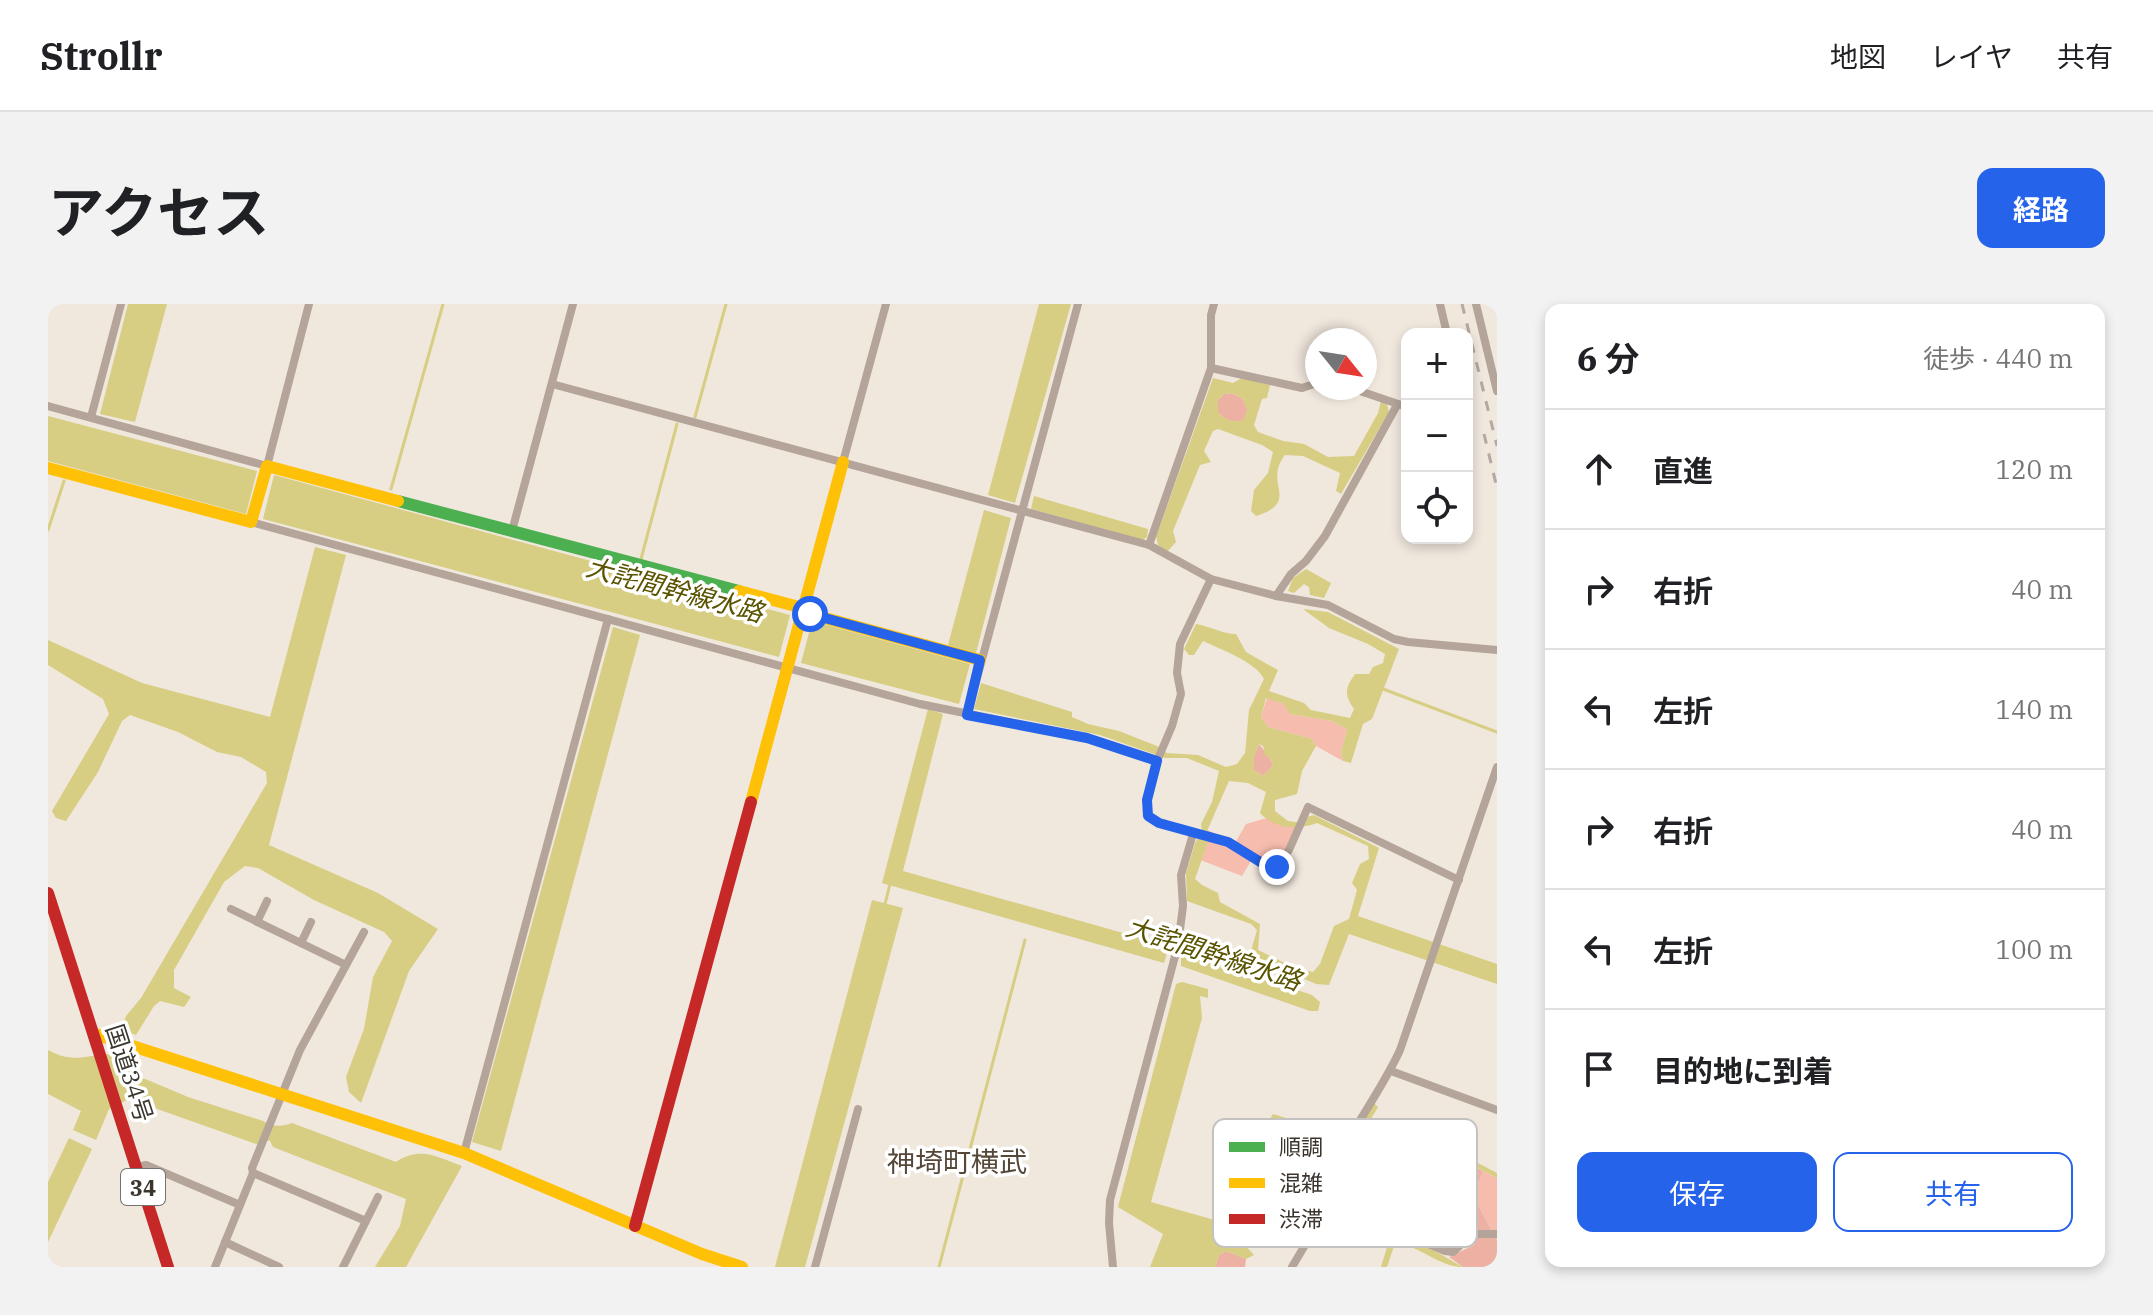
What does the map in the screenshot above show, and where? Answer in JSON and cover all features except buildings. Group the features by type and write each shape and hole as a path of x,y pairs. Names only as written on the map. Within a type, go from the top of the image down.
{"main road":[{"path":"635,1226 843,462"},
{"path":"48,468 251,522 267,466 803,608 810,614 980,660"},
{"name":"国道34号","path":"48,893 168,1267"},
{"path":"95,1034 464,1153 635,1226 742,1267"}],"street":[{"path":"91,417 121,304"},
{"path":"48,406 267,466 309,304"},
{"path":"512,531 573,304"},
{"path":"843,462 886,304"},
{"path":"967,715 1078,304"},
{"path":"1149,545 1211,368 1211,315 1214,304"},
{"path":"1440,304 1446,328"},
{"path":"1476,304 1497,391"},
{"path":"1211,368 1305,387"},
{"path":"552,384 1149,545 1211,579 1276,596 1328,605 1394,639 1497,650"},
{"path":"1276,596 1325,536 1394,403"},
{"path":"251,522 936,708 1087,738 1157,761"},
{"path":"1211,579 1180,644 1177,673 1181,694 1157,761 1147,800 1148,816 1159,823 1228,842 1270,868 1277,867 1289,850 1308,807 1459,880"},
{"path":"464,1153 608,619"},
{"path":"1362,1119 1400,1050 1497,767"},
{"path":"1113,1267 1110,1200 1176,953 1183,906 1181,875 1193,834"},
{"path":"257,922 267,901"},
{"path":"231,909 344,964"},
{"path":"301,943 311,922"},
{"path":"215,1267 253,1173 252,1168 280,1094 344,964 364,932"},
{"path":"1391,1071 1497,1110"},
{"path":"815,1267 858,1109"},
{"path":"137,1167 146,1165 240,1205"},
{"path":"253,1173 366,1221"},
{"path":"343,1267 378,1197"},
{"path":"225,1242 279,1267"},
{"path":"1292,1267 1304,1247"},
{"path":"1436,1247 1453,1252 1458,1247"}],"shaded area":[{"path":"1232,393 1242,398 1248,410 1244,421 1229,420 1218,412 1218,400 1224,394"},
{"path":"1267,698 1285,704 1290,714 1332,721 1347,729 1341,752 1343,761 1316,746 1312,739 1268,727 1261,717"},
{"path":"1259,744 1273,766 1263,776 1254,770 1254,756"},
{"path":"1270,817 1302,829 1278,875 1251,861 1242,876 1195,858 1205,829 1235,843 1246,824"},
{"path":"1477,1168 1483,1171 1477,1185"},
{"path":"1483,1171 1497,1178 1497,1241 1477,1203 1477,1185"},
{"path":"1477,1203 1497,1241 1497,1267 1463,1267 1449,1257 1470,1247 1477,1247"},
{"path":"1226,1251 1246,1259 1245,1267 1215,1267 1219,1255"}],"water":[{"path":"128,304 167,304 135,422 100,414"},
{"path":"1039,304 1071,304 1015,503 988,495"},
{"path":"1213,378 1233,383 1242,378 1270,385 1254,425 1258,432 1304,444 1328,457 1354,456 1378,413 1381,401 1387,404 1389,412 1341,494 1336,491 1340,473 1303,456 1285,455 1277,475 1277,504 1256,516 1251,511 1254,490 1268,473 1273,452 1218,429 1213,431 1204,451 1211,462 1200,465 1173,531 1176,542 1167,552 1158,545 1156,537","holes":["1232,393 1242,398 1247,410 1244,420 1229,420 1218,412 1218,400 1224,394"]},
{"path":"48,416 257,471 246,514 48,461"},
{"name":"大詫間幹線水路","path":"274,475 790,615 779,657 263,519"},
{"path":"1034,496 1148,529 1147,537 1143,540 1031,509"},
{"path":"984,510 1011,518 976,653 948,645"},
{"path":"315,547 346,555 269,845 378,893 438,929 409,971 361,1103 349,1092 346,1077 364,1029 373,977 392,941 384,932 314,900 258,868 245,866 224,882 174,970 174,988 191,997 184,1007 160,1001 136,1035 121,1029 267,783 266,772 241,757 217,752 178,732 130,715 122,721 98,772 66,821 56,818 52,811 109,714 103,699 48,665 48,640 142,683 270,717"},
{"path":"1306,569 1331,583 1324,598 1310,595 1309,587 1304,584 1294,593 1288,591 1293,578"},
{"path":"1303,609 1328,612 1399,649 1372,719 1363,724 1351,763 1343,761 1341,752 1347,729 1332,721 1290,714 1284,704 1266,698 1261,717 1268,727 1312,739 1316,746 1302,771 1297,794 1275,800 1275,811 1288,821 1302,823 1314,815 1379,848 1358,916 1497,964 1497,984 1349,934 1329,985 1316,984 1255,958 1251,951 1257,930 1251,924 1187,901 1186,873 1195,843 1202,832 1201,824 1212,802 1219,771 1187,758 1165,758 1100,735 974,709 981,683 1072,712 1072,717 1088,724 1119,731 1167,753 1198,755 1226,767 1237,764 1245,753 1249,710 1264,679 1246,662 1203,641 1194,655 1189,655 1184,649 1196,624 1236,634 1246,652 1278,670 1269,691 1304,703 1311,710 1350,718 1354,709 1347,695 1349,683 1355,674 1369,674 1373,667 1383,663 1385,654 1329,628","holes":["1259,744 1273,766 1263,776 1254,770 1254,756","1229,781 1248,783 1266,792 1260,813 1273,822 1295,827 1317,823 1368,846 1369,859 1360,864 1352,883 1357,890 1349,919 1334,926 1320,964 1313,972 1293,967 1258,950 1260,924 1220,902 1218,893 1195,879 1208,842 1205,838 1207,831"]},
{"path":"812,621 970,664 959,704 801,663"},
{"path":"613,627 640,635 501,1151 472,1142"},
{"path":"928,709 943,714 903,871 1169,946 1164,963 882,883"},
{"path":"872,900 903,908 805,1267 775,1267"},
{"path":"1186,952 1312,995 1320,1002 1318,1011 1310,1011 1181,966 1181,957"},
{"path":"1182,982 1208,989 1208,998 1200,996 1202,1018 1151,1202 1213,1220 1213,1247 1246,1247 1254,1255 1246,1259 1226,1251 1219,1255 1215,1267 1150,1267 1163,1234 1118,1207 1176,984"},
{"path":"48,1050 75,1058 116,1054 130,1060 131,1073 188,1097 270,1124 281,1126 292,1123 396,1162 421,1154 462,1166 406,1267 375,1267 400,1226 406,1199 273,1147 270,1141 261,1139 259,1145 129,1099 109,1109 96,1140 73,1130 81,1111 48,1094"},
{"path":"1374,1103 1378,1107 1371,1119 1365,1119"},
{"path":"1273,1114 1290,1119 1270,1119"},
{"path":"69,1138 92,1149 48,1242 48,1182"},
{"path":"1477,1163 1497,1173 1497,1178 1477,1168"},
{"path":"1387,1247 1394,1247 1387,1267 1381,1267"},
{"path":"1409,1247 1426,1247 1463,1267 1446,1264"}],"waterway":[{"path":"391,489 443,304"},
{"path":"695,417 726,304"},
{"name":"大詫間幹線水路","path":"641,559 677,424"},
{"path":"48,530 64,481"},
{"path":"1383,689 1497,732"},
{"path":"885,904 890,884"},
{"path":"939,1267 1025,940"}],"railway":[{"path":"1462,304 1497,446"},
{"path":"1484,434 1497,488"}],"traffic: fast":[{"path":"398,501 739,591"}],"traffic: slow":[{"path":"751,802 843,462"},
{"path":"48,468 251,522 267,466 398,501"},
{"path":"739,591 803,608 810,614 980,660"},
{"path":"95,1034 464,1153 702,1254 742,1267"}],"traffic: jam":[{"path":"635,1226 751,802"},
{"path":"48,893 168,1267"}],"district":[{"name":"神埼町横武","path":"957,1161"}],"route":[{"path":"810,614 980,660 967,715 1087,738 1157,761 1147,800 1148,816 1159,823 1228,842 1270,868 1277,867"}]}
